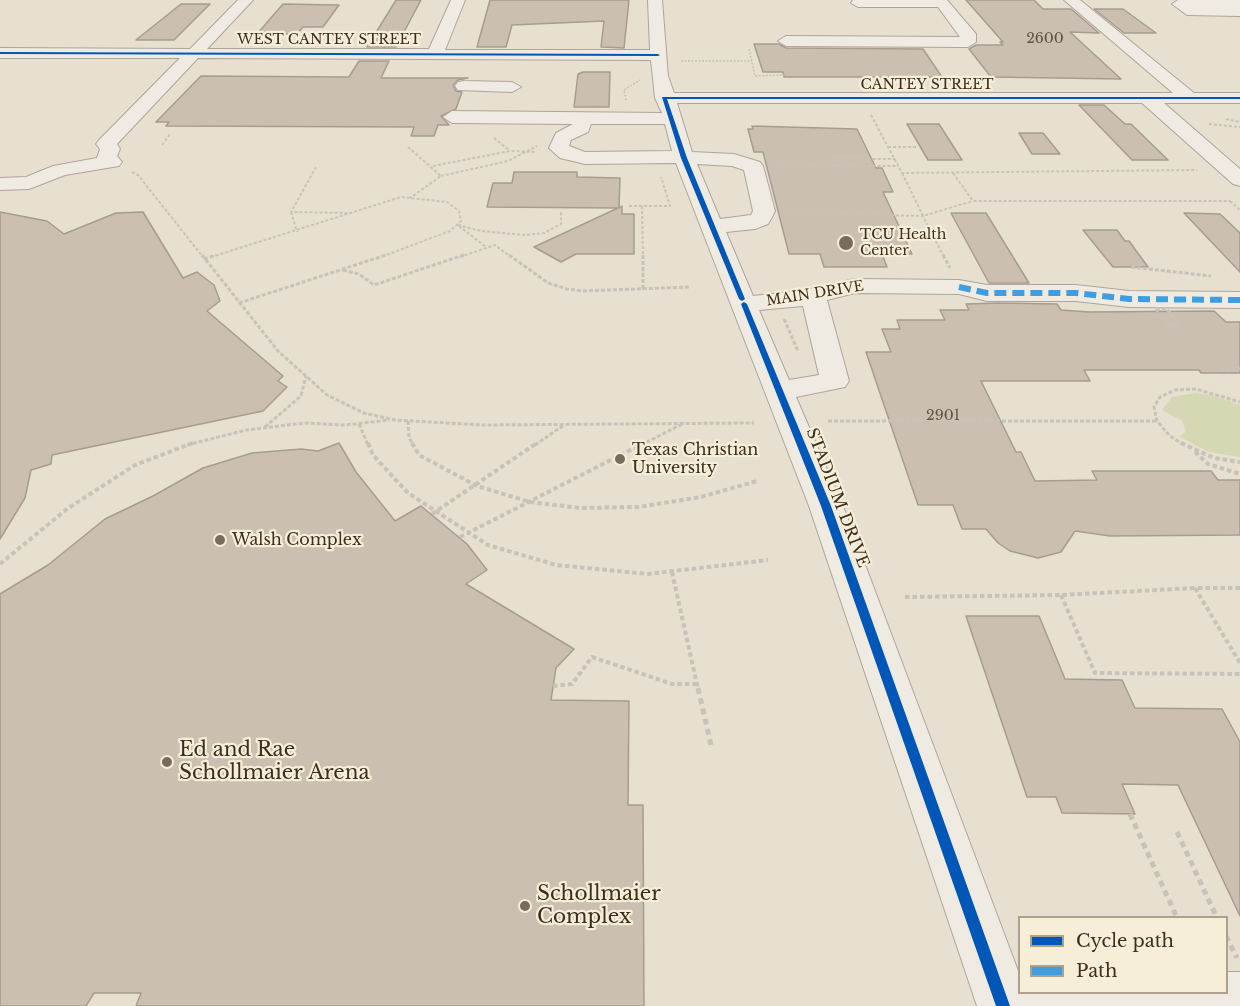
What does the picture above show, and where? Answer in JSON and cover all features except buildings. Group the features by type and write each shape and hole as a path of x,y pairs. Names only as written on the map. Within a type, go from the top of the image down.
{"street":[{"path":"0,184 29,183 60,170 111,156 106,144 246,0"},
{"path":"435,54 458,0"},
{"name":"STADIUM DRIVE","path":"656,0 658,55 668,108 684,158 712,226 760,303 780,391 826,506 1002,1004"},
{"path":"1071,0 1190,98"},
{"path":"1176,2 1240,4"},
{"path":"1176,2 1192,12 1240,12"},
{"path":"883,3 900,26"},
{"path":"883,3 942,3 968,34 968,42 868,19 883,3"},
{"path":"913,3 930,26"},
{"path":"786,41 868,19 900,26 930,26 968,34"},
{"name":"WEST CANTEY STREET","path":"0,53 435,54 519,62 658,55"},
{"path":"163,84 183,84"},
{"path":"464,86 512,87"},
{"name":"CANTEY STREET","path":"452,117 583,118 668,108 904,98 914,109 932,115 1092,116 1101,110 1092,98 1147,98"},
{"path":"1147,98 1190,98 1238,115"},
{"path":"1147,98 1240,180"},
{"path":"583,118 581,128 563,137 560,148 567,154 585,158 734,160 753,166 764,211 760,219 747,224 712,226"},
{"name":"MAIN DRIVE","path":"760,303 855,286 957,283 987,293 1076,293 1120,298 1240,300"},
{"path":"780,391 835,381 813,295"},
{"path":"1002,1004 1240,998"}],"path":[{"path":"749,49 755,76 784,75"},
{"path":"678,61 752,61"},
{"path":"867,106 957,283"},
{"path":"1199,124 1238,115"},
{"path":"162,145 170,134"},
{"path":"493,137 510,151"},
{"path":"410,198 441,176 508,161 526,150 563,137"},
{"path":"408,147 433,166 441,176"},
{"path":"888,147 917,147"},
{"path":"433,166 526,150"},
{"path":"111,156 138,175 278,351 327,395 364,413 395,420 482,425 754,423"},
{"path":"837,166 835,159 895,159"},
{"path":"766,163 898,166"},
{"path":"297,232 291,212 316,167"},
{"path":"902,173 1197,170"},
{"path":"953,173 973,201"},
{"path":"629,206 670,206 661,176"},
{"path":"204,259 297,232 401,197 447,202 459,211 461,221 450,231 420,244 239,303"},
{"path":"784,213 923,216 973,201 1230,201"},
{"path":"642,206 643,289"},
{"path":"291,212 355,213"},
{"path":"457,225 481,231 500,231 525,236 544,232 561,224 561,212"},
{"path":"457,225 486,248"},
{"path":"341,270 359,274 374,285 495,245 548,283 567,290 690,286"},
{"path":"1131,267 1218,277"},
{"path":"760,303 798,352"},
{"path":"1167,325 1182,327 1179,325"},
{"path":"1220,369 1240,369"},
{"path":"263,428 301,396 306,376"},
{"path":"1240,402 1196,389 1175,390 1160,397 1154,407 1157,421 1170,436 1208,464 1240,474"},
{"path":"0,564 67,509 135,465 182,446 263,428 304,423 358,424 395,420"},
{"path":"408,421 409,437 419,455 477,486 530,502 580,508 638,507 701,497 757,481"},
{"path":"828,422 1157,421"},
{"path":"460,537 685,423"},
{"path":"358,424 373,455 408,493 488,545 556,565 648,574 768,560"},
{"path":"434,512 477,486 565,424"},
{"path":"1192,450 1214,458 1240,462"},
{"path":"672,572 711,744"},
{"path":"1195,588 1240,663"},
{"path":"905,597 1061,595 1240,588"},
{"path":"1061,595 1095,673 1240,674"},
{"path":"553,686 572,684 592,657 672,684 698,684"},
{"path":"1130,814 1176,916"},
{"path":"1177,832 1216,916"},
{"path":"1228,938 1240,964"}],"green space":[{"path":"1196,393 1211,395 1240,405 1240,457 1209,452 1180,437 1186,431 1182,421 1162,410 1172,397"}],"marked path":[{"path":"959,287 987,293 1076,293 1129,299 1240,300"}],"cycle path":[{"path":"0,53 658,55"},
{"path":"742,299 684,158 664,98 1240,98"},
{"path":"744,304 826,506 1003,1006"}],"place":[{"name":"TCU Health Center","path":"846,243"},
{"name":"Texas Christian University","path":"620,459"},
{"name":"Walsh Complex","path":"220,540"},
{"name":"Ed and Rae Schollmaier Arena","path":"167,762"},
{"name":"Schollmaier Complex","path":"525,906"}]}
